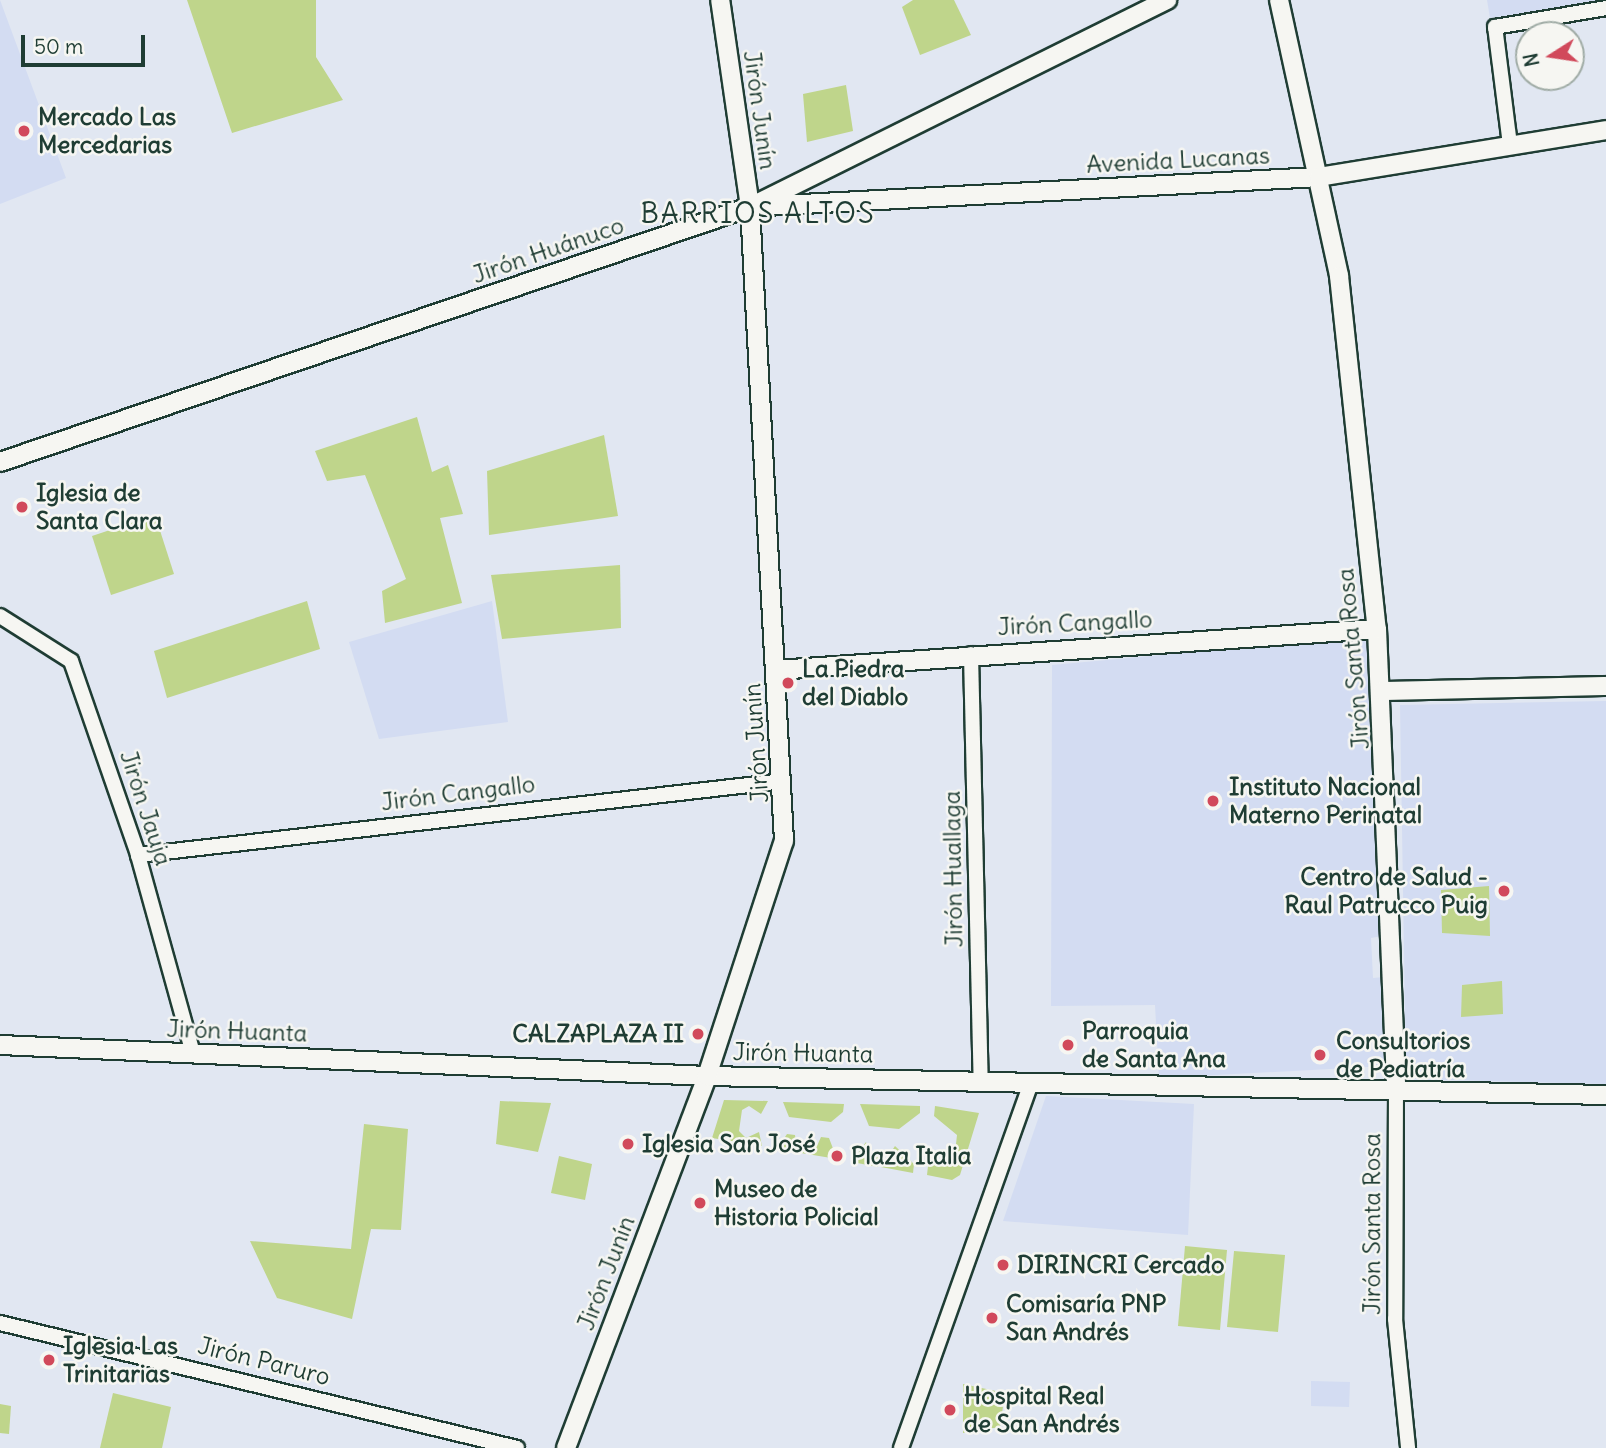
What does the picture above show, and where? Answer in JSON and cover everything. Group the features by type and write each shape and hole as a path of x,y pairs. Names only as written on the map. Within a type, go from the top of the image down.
{"street":[{"name":"Jirón Junín","path":"565,1448 707,1076 785,841 750,207 720,0"},
{"name":"Jirón Huánuco","path":"0,462 750,207 1167,0"},
{"name":"Jirón Santa Rosa","path":"1279,0 1339,276 1383,691 1396,1088 1395,1319 1408,1448"},
{"path":"1510,145 1494,29 1606,8"},
{"name":"Avenida Lucanas","path":"750,207 1319,177 1606,130"},
{"name":"Jirón Jauja","path":"0,616 71,661 138,855 193,1053"},
{"name":"Jirón Cangallo","path":"776,670 971,654 1377,629"},
{"name":"Jirón Huallaga","path":"971,654 981,1082"},
{"path":"1383,691 1606,686"},
{"name":"Jirón Cangallo","path":"138,855 783,781"},
{"name":"Jirón Huanta","path":"0,1045 707,1076 1396,1088 1606,1095"},
{"path":"901,1448 1031,1083"},
{"name":"Jirón Paruro","path":"0,1323 517,1448"}],"shaded area":[{"name":"Mercado Las Mercedarias","path":"0,0 66,178 0,204"},
{"path":"1487,0 1606,0 1606,1 1490,18"},
{"path":"492,601 508,722 379,739 349,642"},
{"name":"Instituto Nacional Materno Perinatal","path":"1359,637 1368,643 1382,936 1371,938 1373,978 1384,977 1386,1066 1159,1078 1155,1005 1051,1006 1052,665"},
{"name":"Centro de Salud - Raul Patrucco Puig","path":"1606,701 1606,1084 1412,1079 1406,1076 1400,705"},
{"path":"1046,1096 1194,1104 1188,1235 1003,1221"},
{"path":"1311,1381 1350,1382 1349,1407 1311,1406"}],"green space":[{"path":"187,0 316,0 316,57 343,100 232,133"},
{"path":"913,0 954,0 971,35 920,55 902,7"},
{"path":"846,85 853,131 807,142 803,94"},
{"path":"417,417 432,472 448,465 463,514 440,518 462,603 385,623 382,591 406,579 365,475 327,481 315,451"},
{"path":"604,435 618,516 489,535 487,471"},
{"path":"155,515 174,574 111,595 92,536"},
{"path":"620,565 621,628 502,639 491,575"},
{"path":"307,601 320,649 167,698 154,651"},
{"path":"1489,886 1490,936 1442,933 1441,890"},
{"path":"1502,981 1503,1014 1461,1017 1462,985"},
{"path":"724,1100 768,1101 761,1114 749,1106 742,1110 739,1131 746,1138 759,1132 762,1146 712,1138"},
{"path":"500,1101 551,1103 538,1152 496,1144"},
{"path":"783,1102 844,1104 843,1112 831,1122 789,1117"},
{"path":"860,1104 920,1106 920,1113 899,1129 869,1126"},
{"path":"935,1106 979,1113 960,1175 952,1180 927,1175 928,1166 955,1153 957,1135 934,1116"},
{"path":"364,1124 408,1129 401,1230 371,1229 352,1319 277,1298 250,1241 351,1249"},
{"path":"787,1134 795,1135 796,1143 817,1146 821,1137 829,1138 837,1159 777,1149"},
{"path":"866,1142 869,1155 879,1157 878,1167 852,1162"},
{"path":"895,1146 914,1164 913,1173 881,1167"},
{"path":"559,1156 592,1164 585,1200 551,1193"},
{"path":"1185,1246 1227,1250 1220,1330 1178,1326"},
{"path":"1234,1251 1285,1255 1278,1332 1227,1327"},
{"path":"963,1384 1005,1393 1000,1427 963,1433"},
{"path":"113,1393 171,1407 162,1448 100,1448"},
{"path":"0,1404 11,1406 9,1434 0,1433"}],"place":[{"name":"Mercado Las Mercedarias","path":"24,131"},
{"name":"Iglesia de Santa Clara","path":"22,507"},
{"name":"La Piedra del Diablo","path":"788,683"},
{"name":"Instituto Nacional Materno Perinatal","path":"1213,801"},
{"name":"Centro de Salud - Raul Patrucco Puig","path":"1504,891"},
{"name":"CALZAPLAZA II","path":"698,1034"},
{"name":"Parroquia de Santa Ana","path":"1068,1045"},
{"name":"Consultorios de Pediatría","path":"1320,1055"},
{"name":"Iglesia San José","path":"628,1144"},
{"name":"Plaza Italia","path":"837,1156"},
{"name":"Museo de Historia Policial","path":"700,1203"},
{"name":"DIRINCRI Cercado","path":"1003,1265"},
{"name":"Comisaría PNP San Andrés","path":"992,1318"},
{"name":"Iglesia Las Trinitarias","path":"49,1360"},
{"name":"Hospital Real de San Andrés","path":"950,1410"}],"district":[{"name":"BARRIOS ALTOS","path":"758,213"}]}
